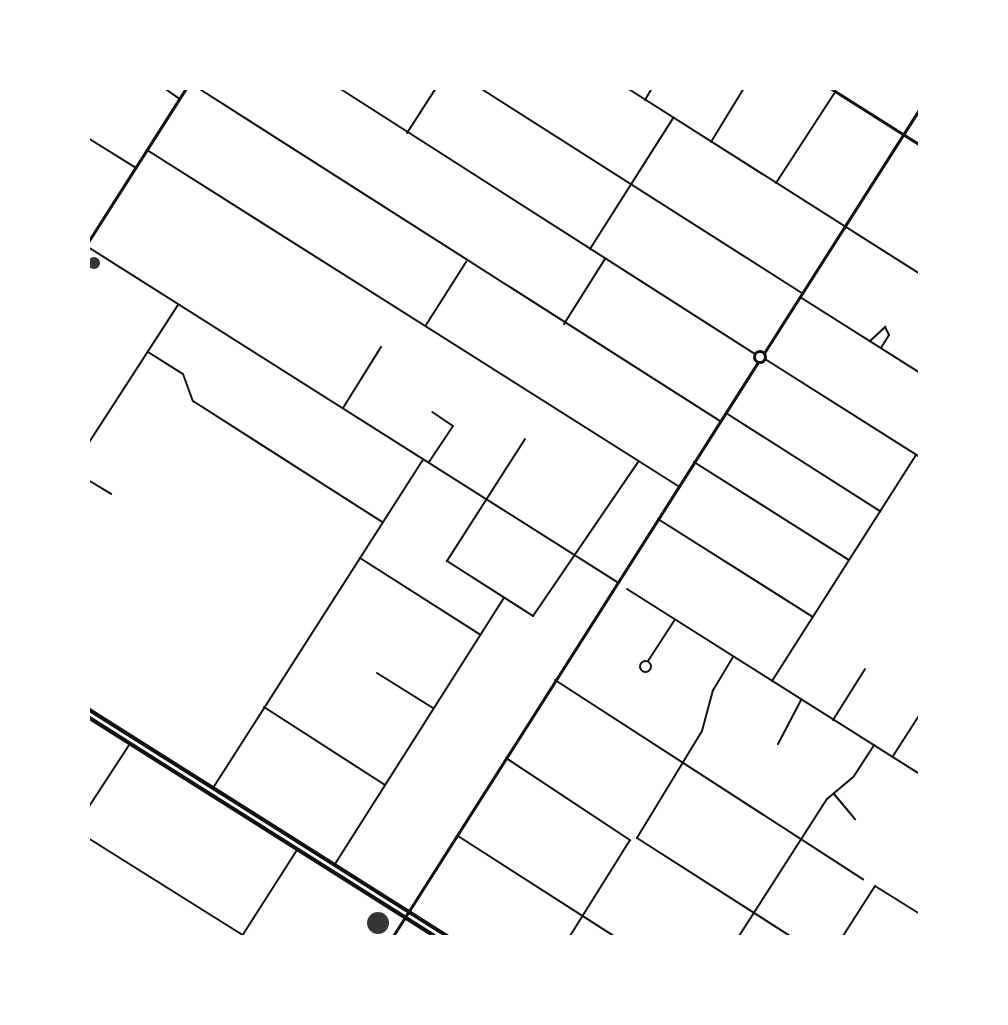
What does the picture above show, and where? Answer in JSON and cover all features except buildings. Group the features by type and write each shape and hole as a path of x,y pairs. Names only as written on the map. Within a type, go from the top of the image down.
{"highway":[{"path":"88,709 447,936"},
{"path":"88,717 434,936"},
{"path":"130,744 134,738"},
{"path":"209,794 213,788"},
{"path":"297,850 300,844"},
{"path":"330,872 334,866"}],"street":[{"path":"164,88 180,99"},
{"path":"186,88 89,241 179,304 617,582"},
{"path":"198,88 466,262 720,422"},
{"path":"339,88 407,134 755,354 758,362"},
{"path":"407,134 436,88"},
{"path":"480,88 920,373"},
{"path":"627,88 920,274"},
{"path":"645,100 652,88"},
{"path":"711,142 744,88"},
{"path":"830,88 920,145"},
{"path":"776,183 836,92"},
{"path":"772,681 880,511 918,456 765,359 764,353 920,108"},
{"path":"590,249 673,118"},
{"path":"88,138 136,168"},
{"path":"147,150 678,486"},
{"path":"564,324 605,259"},
{"path":"425,326 466,262"},
{"path":"88,444 179,304"},
{"path":"870,341 885,327 889,335 881,348"},
{"path":"343,408 381,347"},
{"path":"148,352 186,376 193,401 382,522"},
{"path":"755,354 764,353"},
{"path":"393,936 678,486 758,362 765,359"},
{"path":"429,462 453,426 432,412"},
{"path":"726,413 880,511"},
{"path":"525,439 447,561 533,616 638,461"},
{"path":"213,788 423,459"},
{"path":"694,462 849,560"},
{"path":"88,480 111,494"},
{"path":"657,519 813,617"},
{"path":"360,558 481,635"},
{"path":"627,589 920,774"},
{"path":"334,866 504,598"},
{"path":"648,661 675,620"},
{"path":"733,657 682,762 637,838 790,936"},
{"path":"833,720 865,669"},
{"path":"377,673 434,709"},
{"path":"555,680 863,879"},
{"path":"778,744 801,700"},
{"path":"264,707 385,785"},
{"path":"893,756 920,714"},
{"path":"88,808 130,744"},
{"path":"739,936 833,793 854,776 874,745"},
{"path":"506,758 630,840 570,936"},
{"path":"833,793 855,819"},
{"path":"457,836 614,936"},
{"path":"88,838 243,936 297,850"},
{"path":"843,936 875,886 920,914"}]}
